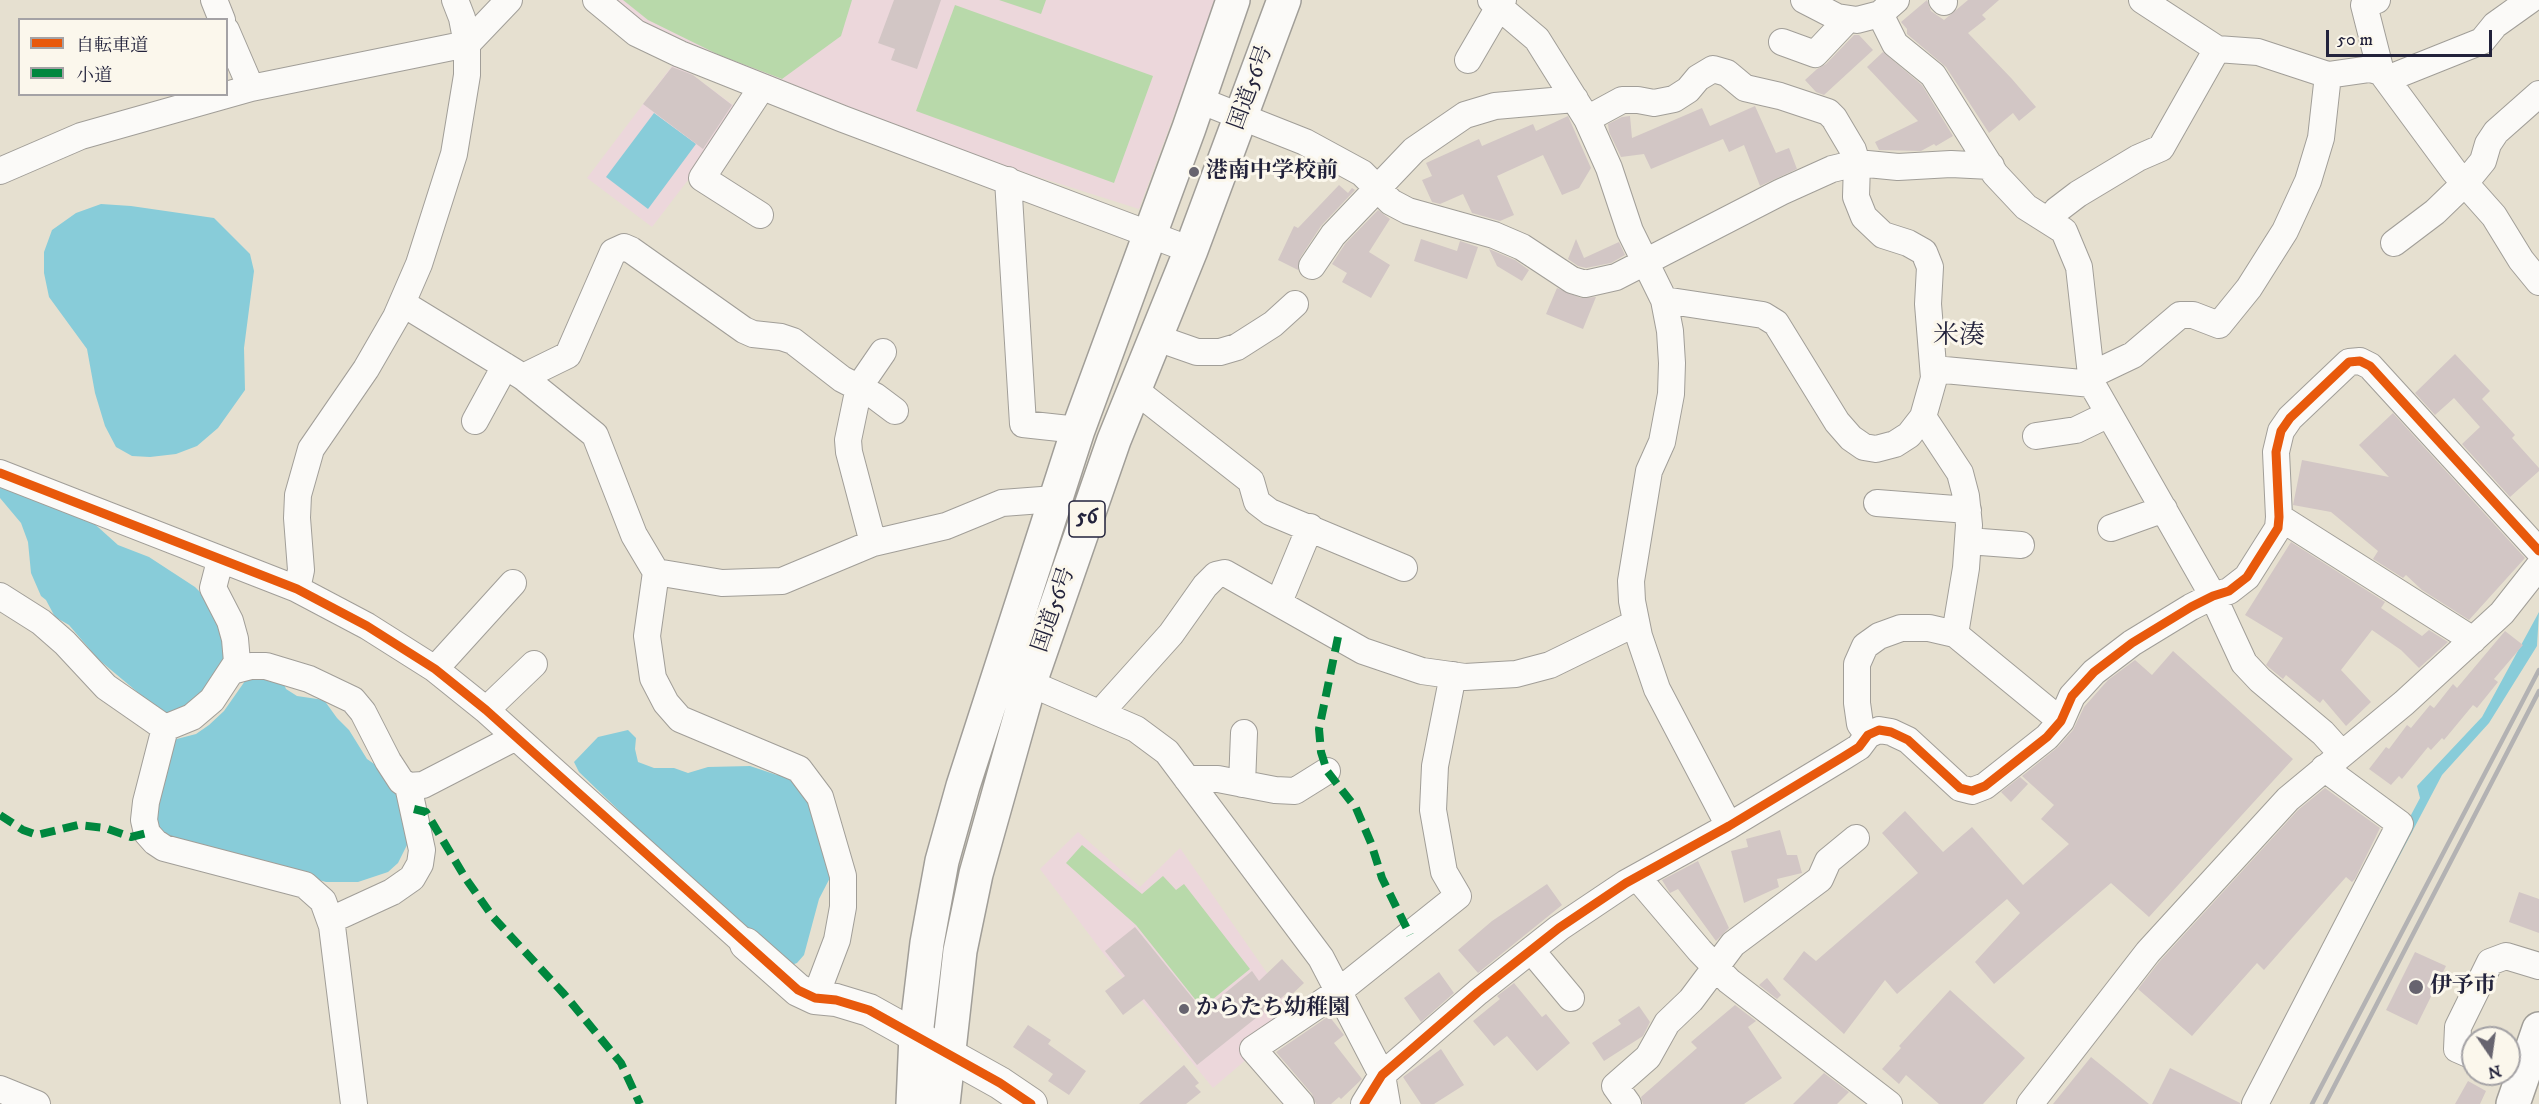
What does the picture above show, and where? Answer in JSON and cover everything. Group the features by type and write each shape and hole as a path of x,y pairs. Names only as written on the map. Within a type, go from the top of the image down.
{"highway":[{"name":"国道56号","path":"913,1104 916,1035 927,943 942,861 999,670 1078,430 1199,100 1233,0"},
{"name":"国道56号","path":"944,1104 960,951 976,874 1030,682 1114,440 1191,250 1284,0"},
{"path":"2521,1070 2539,1029"}],"street":[{"path":"214,0 221,18"},
{"path":"297,589 301,570 297,518 298,495 311,449 366,369 402,303 418,264 454,154 467,75 467,44 462,18 455,0"},
{"path":"228,94 467,44 509,0"},
{"path":"596,0 636,33 680,54 1191,250"},
{"path":"1804,0 1837,17 1857,20 1888,7 1895,44 1933,75 1995,174 2026,207 2064,231 2079,267 2092,380 2213,596 2244,663 2260,680 2323,733 2332,760 2400,824 2255,1104"},
{"path":"2142,0 2217,50 2258,52 2328,75 2370,69 2384,75 2482,41 2494,25 2530,0"},
{"path":"2377,0 2364,5 2384,75 2465,183 2494,216 2521,260 2539,282"},
{"path":"1468,60 1497,2 1537,39 1581,109 1609,168 1630,231 1664,300 1670,331 1671,394 1662,442 1649,471 1631,581 1636,623 1657,689 1729,826"},
{"path":"1782,42 1815,54 1848,19"},
{"path":"228,35 251,88"},
{"path":"2048,221 2057,210 2078,194 2138,158 2161,148 2217,50"},
{"path":"1312,266 1333,235 1414,150 1466,115 1495,106 1581,109 1622,100 1654,103 1674,99 1688,90 1698,78 1713,69 1727,73 1744,88 1780,96 1828,112 1853,150 1857,163 1856,197 1864,217 1883,235 1908,243 1924,252 1930,267 1928,304 1934,369 1923,417 1909,435 1895,444 1876,449 1864,447 1851,438 1837,422 1776,323 1763,315 1664,300"},
{"path":"1934,369 2092,380 2133,354 2180,315 2193,315 2219,325 2249,288 2285,231 2308,181 2321,138 2328,75"},
{"path":"760,215 702,178 762,87"},
{"path":"2394,243 2435,212 2465,183 2483,161 2488,144 2496,132 2539,94"},
{"path":"0,171 81,136 223,96"},
{"path":"1199,100 1305,142 1362,173 1391,202 1408,211 1494,235 1522,247 1572,280 1585,284 1617,277 1781,192 1832,169 1857,163 1898,167 1951,164 1991,166"},
{"path":"1008,180 1023,424 1078,430"},
{"path":"475,421 514,371 568,355 613,252 624,247 744,330 753,334 781,337 793,341 842,379 859,387 895,411"},
{"path":"402,303 514,371 595,435 634,535 656,572 647,636 653,678 666,703 680,719 799,769 820,797 843,876 843,907 837,940 815,998"},
{"path":"1156,338 1197,352 1220,352 1237,347 1273,324 1295,304"},
{"path":"873,543 849,453 848,440 859,387 883,352"},
{"path":"1364,1104 1382,1075 1559,928 1637,876 1729,826 1851,752 1868,735 1879,730 1891,732 1908,740 1960,788 1972,791 1985,786 2047,737 2061,721 2072,696 2094,672 2132,643 2213,596 2229,591 2247,577 2278,528 2276,452 2281,431 2290,418 2349,362 2360,361 2370,366 2539,551"},
{"path":"1135,390 1251,481 1257,502 1270,512 1404,568"},
{"path":"2036,436 2076,430 2109,414"},
{"path":"1923,417 1960,473 1968,510 1966,568 1955,634"},
{"path":"0,473 220,561 297,589 367,626 435,669 486,710 798,990 815,998 836,1000 869,1010 1000,1083 1031,1104"},
{"path":"656,572 722,583 782,581 873,543 946,526 1002,503 1055,499"},
{"path":"1876,503 1968,510"},
{"path":"2110,528 2164,509"},
{"path":"2279,517 2473,640"},
{"path":"1279,602 1310,527"},
{"path":"1968,541 2021,545"},
{"path":"165,728 192,717 212,700 237,662 235,639 230,621 213,588 220,561"},
{"path":"2030,1104 2148,952 2288,799 2332,760 2404,703 2473,640 2502,613 2539,566"},
{"path":"1100,713 1171,634 1205,586 1216,575 1225,573 1238,578 1363,651 1422,671 1465,677 1516,674 1550,665 1636,623"},
{"path":"435,669 513,583"},
{"path":"0,596 41,622 65,643 106,687 165,728"},
{"path":"1868,735 1860,724 1856,686 1857,664 1865,646 1879,636 1901,627 1929,628 1955,634 2061,721"},
{"path":"486,710 534,664"},
{"path":"232,671 251,666 266,666 309,679 353,700 363,712 388,761 408,786 422,850 420,864 412,878 393,892 331,920"},
{"path":"999,670 1136,729 1167,752 1263,882 1292,916 1321,958 1382,1075 1387,1104"},
{"path":"1301,1104 1253,1049 1339,991 1458,896 1444,872 1433,810 1435,766 1453,675"},
{"path":"165,728 146,802 144,820 147,833 164,848 305,885 323,901 331,920 354,1104"},
{"path":"1242,784 1244,733"},
{"path":"408,786 423,785 516,737"},
{"path":"1187,779 1218,779 1275,790 1295,791 1327,771"},
{"path":"1628,1104 1615,1086 1648,1057 1667,1023 1691,1000 1733,944 1820,879 1828,861 1856,838"},
{"path":"1637,876 1729,981 1889,1104"},
{"path":"1531,950 1571,998"},
{"path":"2461,1050 2457,1048 2458,1027 2490,962 2506,956 2539,966"},
{"path":"0,1089 37,1104"}],"shaded area":[{"path":"611,0 1217,0 1139,209 1032,175 832,104 644,27"},
{"path":"675,62 741,111 652,227 587,178"},
{"path":"1078,832 1140,887 1180,848 1292,1009 1240,1047 1248,1058 1213,1088 1103,953 1040,869"}],"green space":[{"path":"623,0 852,0 841,36 782,79 719,55 648,20"},
{"path":"999,0 1046,0 1041,14"},
{"path":"955,5 1153,76 1114,183 916,111"},
{"path":"1082,845 1142,894 1163,876 1176,890 1184,884 1250,969 1202,1008 1136,925 1066,863"}],"water":[{"path":"654,113 696,144 648,209 606,177"},
{"path":"101,204 214,218 250,254 254,271 244,348 245,390 218,428 197,446 176,454 150,457 132,456 116,447 105,426 95,393 87,349 49,297 44,273 44,252 52,230 76,213"},
{"path":"0,485 89,519 118,545 149,557 195,587 214,606 229,653 195,705 171,713 160,711 98,659 69,625 55,617 46,600 41,596 31,573 28,542 21,523 0,498"},
{"path":"2539,612 2537,646 2489,723 2442,775 2269,1104 2258,1104 2420,798 2417,786 2482,717"},
{"path":"252,676 283,682 286,689 297,696 324,700 349,730 367,759 380,768 400,795 411,837 398,863 388,872 358,882 326,882 171,838 155,827 169,741 196,734 209,725 224,711 245,681"},
{"path":"628,730 636,738 635,749 638,762 654,768 674,768 688,773 708,767 750,766 784,775 799,785 808,796 834,870 819,899 804,955 797,963 789,966 692,881 579,772 574,762 598,737"}],"building":[{"path":"894,0 941,0 917,69 891,60 895,49 878,43"},
{"path":"1927,0 1931,11 1944,20 1968,0 1999,0 1982,15 1986,19 1968,33 2036,107 2019,121 2013,113 1989,133 1946,67 1907,34 1907,29 1901,22"},
{"path":"1854,35 1859,35 1873,50 1824,95 1816,92 1805,80 1826,64"},
{"path":"1883,52 1922,85 1953,136 1936,146 1934,144 1921,151 1879,150 1875,142 1918,121 1867,67"},
{"path":"672,67 693,75 732,105 703,149 643,104"},
{"path":"1755,106 1776,153 1789,148 1797,169 1760,186 1744,145 1729,152 1723,139 1651,169 1644,154 1621,157 1609,132 1608,124 1622,117 1630,116 1632,138 1702,108 1710,126"},
{"path":"1568,116 1591,168 1579,188 1562,195 1543,155 1497,176 1514,215 1500,221 1472,213 1463,194 1440,204 1432,202 1422,180 1432,176 1426,163 1479,139 1482,146 1533,124 1536,131"},
{"path":"1339,185 1348,193 1352,188 1355,190 1321,226 1300,258 1298,270 1278,260 1294,226 1298,228"},
{"path":"1378,210 1390,219 1369,252 1390,265 1371,298 1342,282 1347,273 1332,264 1345,244"},
{"path":"1421,239 1457,251 1460,241 1478,247 1467,279 1414,261"},
{"path":"1576,239 1584,258 1619,242 1625,255 1611,263 1586,268 1578,266 1568,259"},
{"path":"1489,249 1515,260 1529,270 1522,281 1497,266"},
{"path":"1557,288 1581,298 1596,297 1583,329 1546,314"},
{"path":"2455,354 2490,391 2482,399 2515,435 2512,438 2539,468 2539,471 2510,497 2462,444 2480,427 2454,398 2435,415 2415,393"},
{"path":"2393,413 2525,558 2469,620 2422,590 2406,575 2403,578 2373,559 2378,551 2331,512 2293,505 2302,460 2389,477 2359,445"},
{"path":"2291,542 2385,602 2381,608 2422,636 2429,630 2448,642 2419,668 2401,650 2372,630 2341,670 2371,702 2346,726 2323,699 2320,703 2286,675 2283,679 2266,665 2283,638 2245,615"},
{"path":"2505,631 2523,645 2494,679 2498,682 2477,708 2473,705 2444,740 2442,738 2431,750 2428,747 2402,779 2399,776 2391,785 2369,769 2386,747 2389,749 2407,725 2411,728 2430,705 2434,708 2453,684 2457,688"},
{"path":"2173,651 2293,759 2149,917 2111,883 1994,984 1975,962 2020,913 2007,899 1897,994 1885,980 1844,1034 1783,979 1804,951 1816,961 1918,873 1882,833 1905,811 1943,852 1972,827 2023,885 2069,844 2041,819 2054,805 2022,776 2058,747 2073,730 2084,707 2108,680 2135,660 2152,675"},
{"path":"2020,777 2028,784 2011,802 2001,792"},
{"path":"2325,788 2380,828 2355,879 2352,882 2346,877 2264,970 2257,963 2192,1036 2138,989 2159,962 2298,810"},
{"path":"1780,830 1787,855 1797,855 1802,873 1777,879 1779,887 1744,903 1731,851 1748,847 1746,839"},
{"path":"1698,861 1729,928 1716,941 1678,889 1670,893 1662,880"},
{"path":"1547,884 1562,905 1478,973 1458,950 1492,921"},
{"path":"2519,892 2539,899 2539,933 2509,922"},
{"path":"1135,927 1203,1011 1252,971 1259,981 1282,959 1304,983 1289,997 1286,994 1197,1065 1144,999 1123,1015 1105,991 1125,976 1105,951"},
{"path":"2415,952 2446,966 2417,1025 2386,1010"},
{"path":"1439,972 1454,993 1421,1022 1404,998"},
{"path":"1767,978 1781,995 1777,999 1759,985"},
{"path":"1514,983 1542,1017 1546,1014 1570,1043 1537,1071 1507,1036 1494,1046 1473,1021 1500,999 1497,996"},
{"path":"1950,990 2025,1058 1983,1104 1939,1104 1906,1075 1899,1084 1882,1069 1901,1048 1899,1046"},
{"path":"1735,1005 1756,1021 1748,1027 1782,1078 1744,1104 1643,1104 1641,1097 1697,1048 1691,1042"},
{"path":"1639,1006 1650,1022 1643,1036 1604,1061 1592,1043 1621,1024 1618,1020"},
{"path":"1329,1016 1344,1035 1334,1043 1362,1079 1341,1099 1339,1097 1331,1104 1316,1104 1312,1094 1276,1052"},
{"path":"1028,1025 1051,1040 1048,1044 1086,1071 1069,1095 1048,1081 1053,1074 1013,1047"},
{"path":"1441,1049 1464,1085 1434,1104 1421,1104 1403,1077"},
{"path":"2091,1057 2149,1104 2053,1104"},
{"path":"1184,1065 1199,1083 1195,1086 1201,1092 1186,1104 1139,1104"},
{"path":"2170,1068 2240,1103 2240,1104 2152,1104"},
{"path":"1824,1073 1849,1092 1837,1104 1793,1104"},
{"path":"2465,1086 2477,1086 2486,1091 2480,1104 2455,1104"}],"railway":[{"path":"2312,1104 2539,670"},
{"path":"2325,1104 2539,691"}],"marked path":[{"path":"1338,637 1319,729 1321,752 1327,771 1356,808 1371,843 1382,878 1410,935"},
{"path":"414,809 426,812 466,879 493,917 564,994 621,1063 640,1104"},
{"path":"0,815 23,830 37,835 78,825 105,828 131,837 147,833"}],"cycle path":[{"path":"1364,1104 1382,1075 1478,992 1559,928 1626,883 1729,826 1843,757 1859,747 1868,735 1879,730 1891,732 1908,740 1960,788 1972,791 1985,786 2047,737 2061,721 2072,696 2094,672 2132,643 2191,607 2229,591 2247,577 2278,528 2276,452 2281,431 2290,418 2349,362 2360,361 2370,366 2539,551"},
{"path":"0,473 297,589 367,626 435,669 486,710 798,990 815,998 836,1000 869,1010 1000,1083 1031,1104"}],"place":[{"name":"港南中学校前","path":"1194,172"},
{"name":"伊予市","path":"2416,987"},
{"name":"からたち幼稚園","path":"1184,1009"}],"district":[{"name":"米湊","path":"1959,338"}]}
